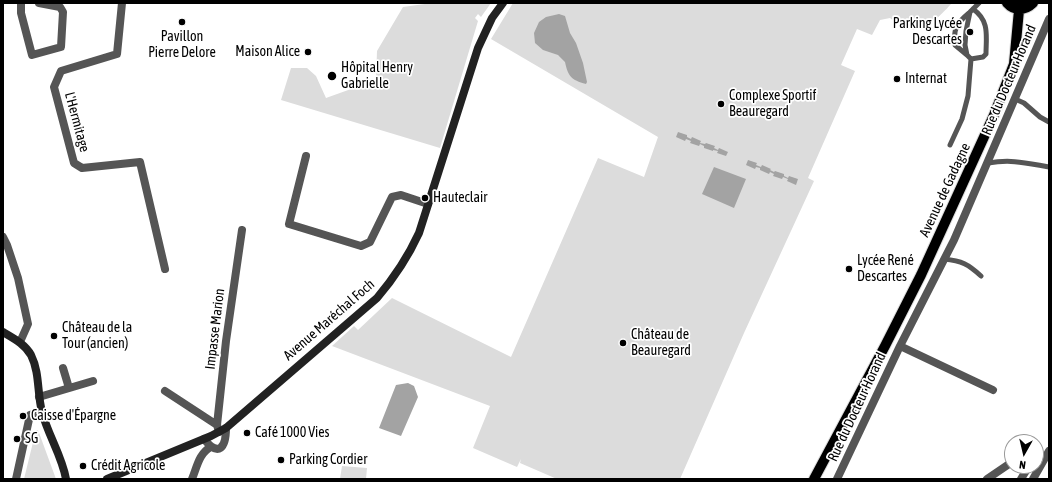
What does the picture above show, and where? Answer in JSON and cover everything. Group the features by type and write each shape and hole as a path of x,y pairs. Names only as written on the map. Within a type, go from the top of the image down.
{"main road":[{"name":"Avenue Maréchal Foch","path":"107,479 204,439 221,428 377,298 388,285 410,253 419,233 478,48 492,18 503,3"},
{"path":"1007,3 1013,8 1019,10 1028,8 1033,3"},
{"name":"Avenue de Gadagne","path":"814,479 921,275 994,115 1014,64 1019,10"},
{"path":"3,332 20,342 30,354 37,372 42,412 66,479"}],"street":[{"path":"21,3 21,13 32,55 61,47 63,12 60,7 39,3"},
{"name":"L'Hermitage","path":"122,3 117,54 61,71 54,87 74,163 82,168 140,162 164,269"},
{"name":"Rue du Docteur Horand","path":"837,479 900,346 954,240 1049,19"},
{"path":"306,156 289,224 361,246 370,242 392,197 401,195 428,204"},
{"name":"Impasse Marion","path":"212,447 215,449 224,446 226,440 221,428 226,341 242,230"},
{"path":"3,237 8,245 18,278 28,324 20,342"},
{"name":"Rue du Docteur Horand","path":"900,346 993,390"},
{"path":"63,368 69,388"},
{"path":"39,397 93,381"},
{"path":"165,391 221,428"},
{"path":"16,479 30,415 42,412"},
{"path":"192,479 201,456 205,450 212,447 204,439"},
{"path":"1033,479 1049,451"},
{"path":"987,479 1004,467"}],"lane":[{"path":"950,145 962,119 968,96 971,59 955,45 954,39 956,27 959,21 980,3"},
{"path":"967,55 965,45 966,30 972,11"},
{"path":"971,59 983,57 986,54 986,27 984,20 979,12 972,11"},
{"path":"1015,99 1024,103 1040,118 1049,122"},
{"path":"988,163 1003,160 1049,167"},
{"path":"944,259 964,262 981,276"}],"shaded area":[{"path":"432,3 491,3 481,17 478,14 475,18 478,21 440,148 281,100 291,68 307,68 316,76 326,98 376,80 377,51 403,7"},
{"path":"513,3 952,3 932,22 919,29 906,28 890,18 880,20 872,35 857,29 841,65 855,71 808,178 814,181 744,333 680,479 557,479 520,463 521,459 517,467 473,448 490,406 332,346 354,326 358,330 392,298 511,357 598,158 644,177 658,137 491,39"},
{"path":"559,14 565,16 570,33 576,43 583,63 587,82 586,84 571,77 567,71 565,62 558,55 543,50 535,43 534,33 539,22 546,17"},
{"path":"678,132 687,135 687,137 691,139 692,137 701,141 700,143 706,143 715,146 714,148 718,150 719,148 728,152 726,156 717,153 718,151 704,148 704,146 700,144 699,146 690,143 691,141 686,139 685,141 676,137"},
{"path":"748,160 757,163 756,165 761,167 762,165 774,172 784,174 784,176 788,178 789,176 798,179 796,185 787,181 788,179 783,177 782,179 773,176 774,174 770,172 769,174 760,170 760,168 756,167 755,169 746,165"},
{"path":"714,167 746,179 734,208 702,194"},
{"path":"408,383 414,386 418,397 401,436 379,428 396,385"},
{"path":"36,430 38,430 56,479 24,479"},
{"path":"342,466 367,468 366,479 340,479"}],"place":[{"name":"Pavillon Pierre Delore","path":"182,22"},
{"name":"Parking Lycée Descartes","path":"970,32"},
{"name":"Maison Alice","path":"308,52"},
{"name":"Hôpital Henry Gabrielle","path":"332,76"},
{"name":"Internat","path":"897,79"},
{"name":"Complexe Sportif Beauregard","path":"721,104"},
{"name":"Hauteclair","path":"425,198"},
{"name":"Lycée René Descartes","path":"849,269"},
{"name":"Château de la Tour (ancien)","path":"54,336"},
{"name":"Château de Beauregard","path":"623,343"},
{"name":"Caisse d'Épargne","path":"23,416"},
{"name":"Café 1000 Vies","path":"247,433"},
{"name":"SG","path":"17,439"},
{"name":"Parking Cordier","path":"281,460"},
{"name":"Crédit Agricole","path":"83,466"}]}
